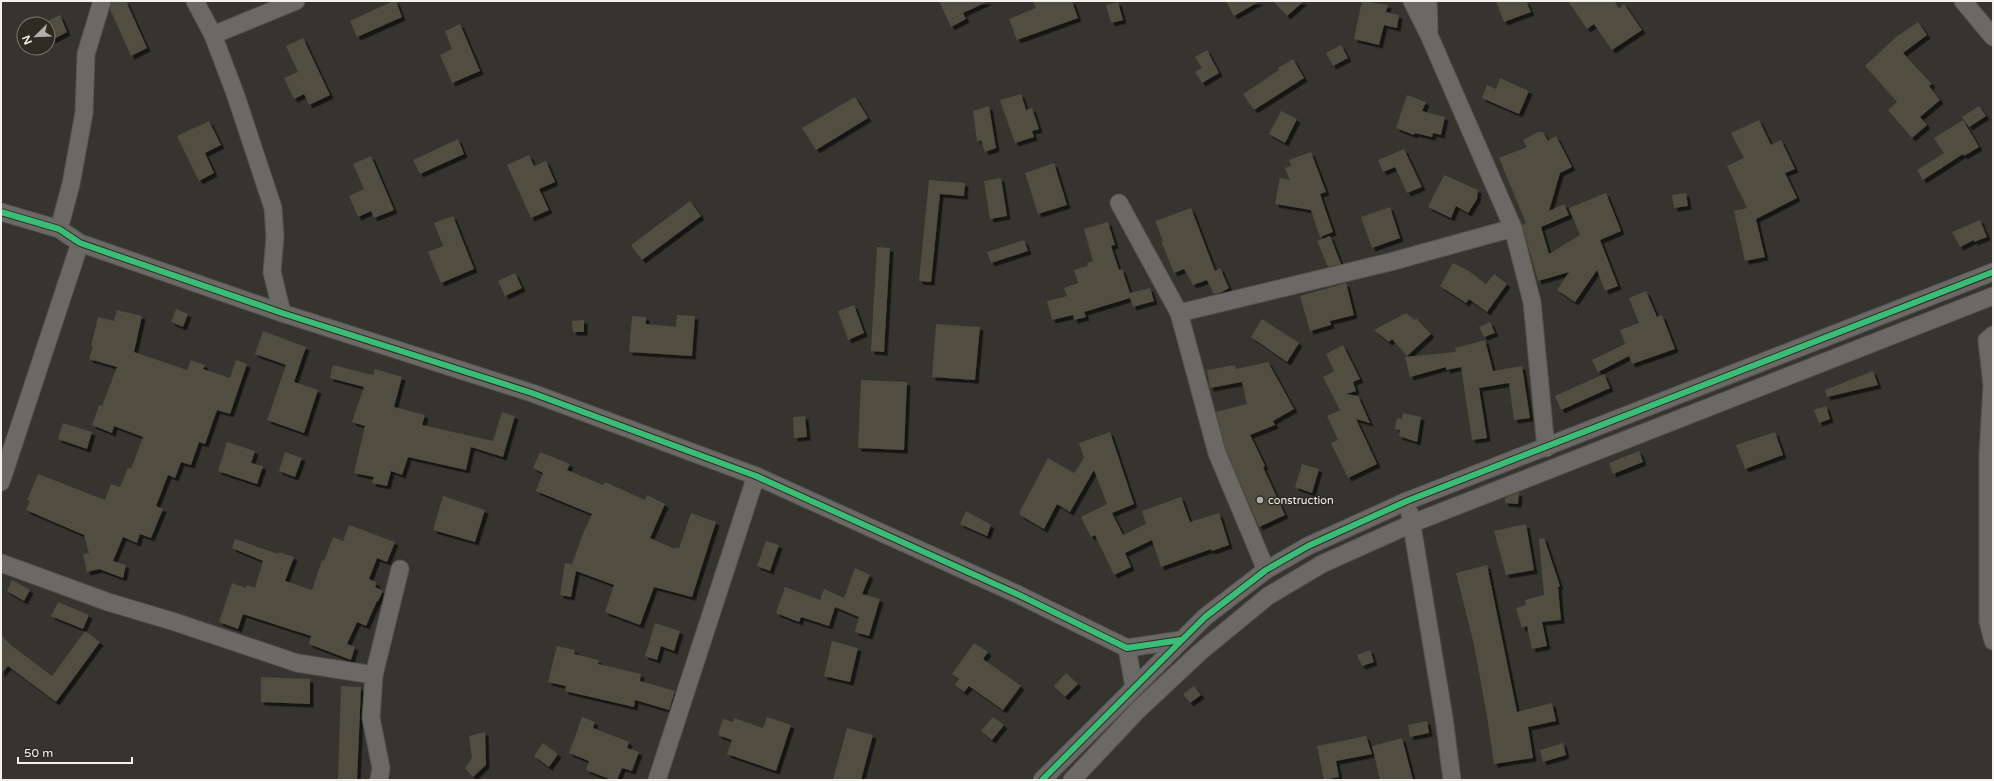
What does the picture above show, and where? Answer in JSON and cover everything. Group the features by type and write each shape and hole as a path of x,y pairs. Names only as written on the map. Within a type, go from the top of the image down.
{"street":[{"path":"59,229 71,184 84,113 86,54 102,1"},
{"path":"195,1 213,35 236,96 273,208 276,237 272,272 282,313"},
{"path":"213,35 296,1"},
{"path":"1412,1 1429,35 1513,228 1532,302 1546,448"},
{"path":"1428,1 1429,35"},
{"path":"1962,1 1993,37"},
{"path":"1120,203 1179,313 1217,453 1266,570"},
{"path":"1,212 59,229 80,243 282,313 532,393 756,476 1016,594 1126,648 1181,640"},
{"path":"1179,313 1390,262 1513,228"},
{"path":"1,482 80,243"},
{"path":"1042,780 1181,640 1232,594 1266,570 1308,546 1407,501 1546,448 1993,272"},
{"path":"1072,780 1138,710 1200,652 1268,596 1322,564 1413,523 1993,296"},
{"path":"1993,335 1986,340 1992,385 1988,455 1988,621 1993,641"},
{"path":"658,780 756,476"},
{"path":"1407,501 1413,523 1444,718 1452,780"},
{"path":"1,563 108,602 175,622 297,663 374,675"},
{"path":"379,780 380,768 371,718 374,675 400,569"},
{"path":"1126,648 1134,687"}],"building":[{"path":"112,1 126,1 147,48 131,56 110,9"},
{"path":"396,1 402,17 357,37 350,21"},
{"path":"939,1 989,1 963,13 966,19 951,27"},
{"path":"1033,1 1072,1 1078,18 1017,40 1009,19 1036,8"},
{"path":"1226,1 1260,1 1234,16"},
{"path":"1273,1 1304,1 1287,16"},
{"path":"1362,1 1388,5 1386,12 1399,15 1397,28 1384,25 1379,45 1354,39"},
{"path":"1496,1 1526,1 1531,12 1504,22"},
{"path":"1568,1 1614,1 1619,8 1624,4 1642,30 1612,50 1594,24 1587,29"},
{"path":"1118,2 1123,20 1111,23 1106,5"},
{"path":"60,15 67,32 56,38 56,17"},
{"path":"1918,22 1927,35 1903,53 1932,84 1929,86 1940,100 1920,117 1927,125 1912,138 1888,110 1897,102 1865,66 1896,37"},
{"path":"460,24 480,71 452,83 440,55 452,49 445,31"},
{"path":"303,38 330,95 309,105 304,94 294,99 284,78 298,72 286,46"},
{"path":"1341,45 1348,58 1333,66 1326,53"},
{"path":"1207,50 1219,73 1202,83 1195,72 1202,68 1195,57"},
{"path":"1293,59 1304,78 1254,110 1243,94 1279,70 1278,68"},
{"path":"1500,78 1529,91 1519,114 1482,98 1487,85 1496,89"},
{"path":"1021,94 1026,110 1032,108 1039,129 1032,131 1034,137 1015,143 1000,100"},
{"path":"1407,95 1426,102 1422,111 1445,117 1441,135 1433,133 1432,137 1415,133 1414,135 1396,128"},
{"path":"855,97 868,118 816,150 802,128"},
{"path":"989,106 996,148 985,152 981,140 977,141 973,111"},
{"path":"1979,106 1986,116 1969,127 1962,117"},
{"path":"1281,111 1297,119 1285,143 1269,134"},
{"path":"1759,120 1771,145 1781,140 1795,169 1785,173 1797,198 1756,219 1765,257 1745,261 1734,211 1747,208 1727,166 1744,158 1731,133"},
{"path":"1963,120 1979,147 1964,156 1963,154 1923,180 1917,170 1944,153 1934,138"},
{"path":"209,121 221,145 205,153 214,173 199,181 177,136"},
{"path":"1538,132 1543,132 1548,141 1556,136 1572,167 1560,173 1549,211 1564,204 1569,215 1541,227 1549,254 1580,235 1569,208 1606,193 1621,231 1600,240 1618,286 1605,291 1597,270 1575,302 1557,290 1569,272 1538,281 1522,225 1526,223 1499,158 1527,147 1523,140"},
{"path":"458,139 464,154 420,174 413,160"},
{"path":"1404,149 1422,187 1407,193 1395,167 1383,172 1378,160"},
{"path":"1311,152 1326,192 1320,194 1333,232 1320,237 1311,210 1275,204 1280,178 1290,180 1285,168 1291,166 1289,160"},
{"path":"529,155 534,166 546,161 555,182 539,189 549,210 531,218 507,165"},
{"path":"371,156 394,210 374,218 371,211 358,217 349,196 364,189 353,164"},
{"path":"1054,163 1067,205 1038,214 1025,173"},
{"path":"1444,175 1478,190 1477,199 1468,213 1456,206 1451,218 1428,207"},
{"path":"1001,178 1007,216 990,219 984,181"},
{"path":"929,180 965,183 964,196 940,194 931,282 919,281"},
{"path":"1686,193 1688,206 1674,208 1672,195"},
{"path":"690,201 701,216 642,260 631,245"},
{"path":"1390,207 1400,238 1372,248 1361,217"},
{"path":"1191,208 1215,271 1220,268 1229,288 1220,293 1214,294 1207,280 1193,285 1184,269 1174,273 1161,241 1163,241 1155,221"},
{"path":"453,216 474,269 441,283 428,252 443,246 434,223"},
{"path":"1980,220 1987,237 1974,242 1974,240 1960,247 1952,232"},
{"path":"1108,222 1115,245 1111,246 1119,270 1122,269 1130,293 1150,288 1154,301 1133,307 1130,298 1084,312 1086,317 1074,320 1073,315 1052,320 1047,301 1067,296 1064,288 1078,283 1074,270 1088,266 1087,263 1093,261 1084,229"},
{"path":"1330,236 1341,264 1328,267 1317,241"},
{"path":"1024,240 1028,251 991,263 987,252"},
{"path":"877,247 890,248 884,352 871,351"},
{"path":"1453,263 1469,271 1486,284 1494,274 1507,284 1487,312 1469,299 1466,303 1440,286"},
{"path":"515,273 522,288 505,296 498,281"},
{"path":"1346,283 1354,315 1330,321 1331,325 1310,331 1300,296"},
{"path":"1646,291 1657,317 1662,315 1675,349 1632,364 1629,356 1598,372 1592,360 1625,344 1620,330 1639,323 1629,298"},
{"path":"854,305 864,333 848,340 838,311"},
{"path":"176,309 188,314 183,327 171,322"},
{"path":"117,310 142,316 134,352 187,370 191,360 205,365 203,369 230,378 236,360 247,364 230,414 217,410 205,444 199,442 191,465 181,462 175,478 168,475 156,506 163,509 151,538 140,534 137,543 123,537 113,561 126,565 123,578 99,569 87,572 83,554 89,553 84,535 26,510 30,501 27,500 38,474 105,500 111,484 120,487 128,468 131,469 143,437 114,426 112,433 92,425 99,405 102,406 117,367 89,359 93,346 91,346 98,317 114,321"},
{"path":"1406,313 1415,320 1416,318 1431,334 1407,356 1392,339 1389,342 1374,330"},
{"path":"677,315 695,316 692,356 629,352 632,316 646,317 646,324 676,327"},
{"path":"1262,319 1299,343 1287,362 1251,337"},
{"path":"584,320 584,332 573,332 572,321"},
{"path":"1490,322 1495,333 1484,337 1479,327"},
{"path":"936,324 980,327 975,380 932,377"},
{"path":"263,331 306,347 294,382 318,390 304,433 267,420 286,365 255,354"},
{"path":"1485,340 1493,371 1522,366 1530,418 1514,420 1509,383 1479,388 1487,438 1472,440 1461,367 1446,370 1446,367 1410,377 1405,357 1456,352 1455,348"},
{"path":"1343,345 1360,379 1353,382 1356,391 1346,394 1358,396 1370,423 1356,419 1377,464 1348,478 1331,443 1338,440 1327,416 1340,410 1323,377 1334,371 1326,354"},
{"path":"1268,362 1294,409 1273,421 1275,425 1250,435 1265,466 1263,467 1285,515 1259,527 1226,450 1216,412 1247,404 1242,382 1210,388 1207,370 1235,365 1236,369"},
{"path":"333,365 373,375 375,369 402,377 394,407 425,415 422,425 493,441 502,412 515,416 503,457 471,447 466,470 408,457 402,475 391,471 387,486 372,483 374,477 354,473 365,426 352,422 364,387 330,378"},
{"path":"1873,371 1878,385 1827,397 1825,390"},
{"path":"1604,374 1610,388 1561,410 1555,396"},
{"path":"861,380 907,382 904,450 858,448"},
{"path":"1826,406 1830,419 1819,423 1814,410"},
{"path":"1403,413 1421,417 1417,442 1399,436 1400,430 1395,429 1397,418 1402,419"},
{"path":"805,416 807,437 794,438 793,417"},
{"path":"63,423 92,432 87,449 58,439"},
{"path":"1110,432 1134,504 1112,513 1123,535 1146,524 1142,511 1181,497 1190,522 1219,513 1229,545 1212,551 1211,549 1161,567 1152,540 1125,553 1131,567 1114,575 1095,535 1091,537 1081,517 1107,504 1094,470 1070,512 1057,504 1044,529 1020,515 1020,511 1048,458 1074,473 1084,458 1079,443"},
{"path":"1775,432 1783,455 1745,469 1736,445"},
{"path":"227,442 255,451 251,463 263,466 257,484 218,471"},
{"path":"1639,451 1643,462 1613,474 1609,463"},
{"path":"285,452 302,458 295,477 279,471"},
{"path":"540,452 570,464 567,470 603,485 605,482 645,500 647,495 665,504 650,538 675,549 676,547 679,548 691,513 716,522 692,597 654,587 640,625 605,612 614,585 576,571 571,597 560,595 565,563 572,564 592,514 536,491 543,473 533,468"},
{"path":"1302,464 1319,469 1312,493 1295,487"},
{"path":"1519,492 1518,504 1505,503 1505,498"},
{"path":"443,496 485,510 475,542 433,530"},
{"path":"966,511 991,525 987,536 960,524"},
{"path":"1526,524 1534,570 1506,575 1494,531"},
{"path":"349,525 395,542 387,562 377,558 369,579 377,583 375,587 383,591 366,626 357,622 347,644 355,647 351,660 309,644 311,636 243,614 238,629 219,622 232,583 246,588 247,585 255,588 263,561 232,548 235,539 278,554 279,552 294,557 285,581 312,590 322,560 324,561 333,537 343,541"},
{"path":"1544,538 1560,586 1558,587 1561,620 1542,622 1547,646 1532,649 1527,626 1522,628 1516,608 1526,605 1525,600 1544,595 1539,539"},
{"path":"766,541 779,545 770,571 757,566"},
{"path":"1487,565 1517,712 1552,703 1556,721 1528,727 1533,758 1494,764 1474,645 1456,573"},
{"path":"855,568 870,575 862,594 880,599 869,636 855,632 859,617 835,607 829,626 801,617 799,622 776,613 785,587 820,600 824,589 844,598"},
{"path":"12,580 30,590 24,601 7,591"},
{"path":"58,602 89,615 83,629 51,616"},
{"path":"655,623 680,631 674,651 661,646 657,660 645,656"},
{"path":"85,631 100,642 56,702 8,666 1,674 1,635 12,646 52,676"},
{"path":"832,641 858,648 850,682 824,676"},
{"path":"974,643 988,652 983,659 1021,686 1003,710 969,686 964,692 955,685 959,679 952,674"},
{"path":"557,646 575,650 574,654 599,660 598,664 641,674 640,681 675,691 669,710 635,700 634,707 565,691 566,686 548,682"},
{"path":"1370,650 1374,662 1362,666 1357,655"},
{"path":"1066,673 1078,684 1065,697 1054,686"},
{"path":"261,677 310,679 310,704 261,702"},
{"path":"341,686 361,687 357,780 338,780"},
{"path":"1194,686 1201,695 1190,703 1183,694"},
{"path":"582,717 595,722 593,728 629,742 627,748 639,752 632,771 622,768 617,780 612,780 586,770 589,761 569,753"},
{"path":"767,717 791,725 776,771 727,754 732,740 718,735 723,719 733,722 734,718 763,728"},
{"path":"993,717 1004,725 992,740 981,731"},
{"path":"1427,721 1429,733 1410,737 1408,725"},
{"path":"847,728 873,735 861,780 833,780"},
{"path":"485,732 486,765 473,777 465,768 472,758 469,736"},
{"path":"1366,736 1372,754 1336,761 1339,777 1324,780 1317,746"},
{"path":"1402,738 1413,780 1380,780 1372,746"},
{"path":"543,743 558,754 549,767 534,756"},
{"path":"1563,743 1566,755 1543,762 1540,750"}],"cycle path":[{"path":"1,212 59,229 80,243 282,313 532,393 756,476 1017,594 1127,648 1181,640"},
{"path":"1042,780 1205,617 1266,570 1308,546 1407,501 1993,272"}],"place":[{"name":"construction","path":"1260,500"}]}
